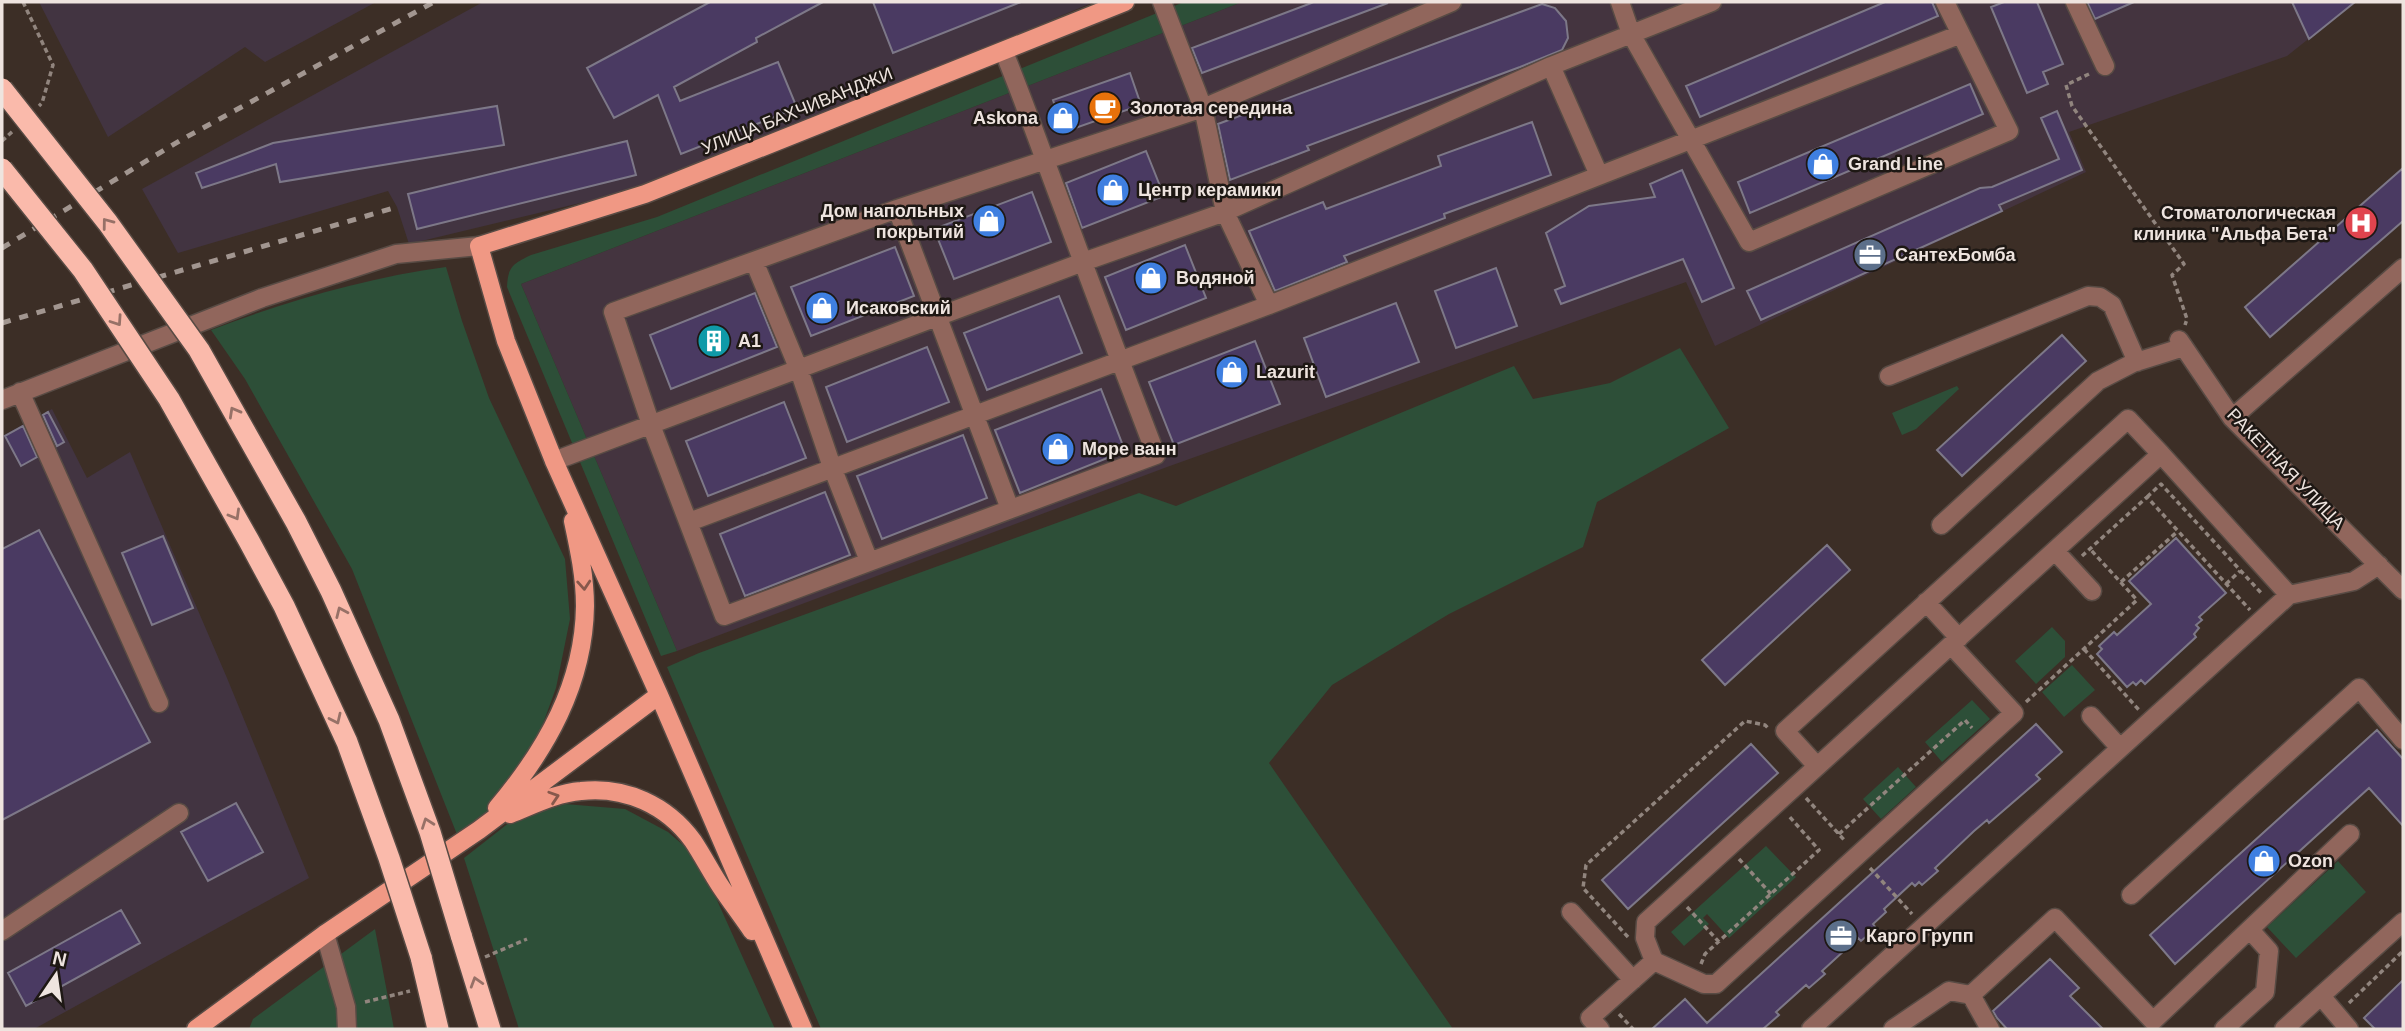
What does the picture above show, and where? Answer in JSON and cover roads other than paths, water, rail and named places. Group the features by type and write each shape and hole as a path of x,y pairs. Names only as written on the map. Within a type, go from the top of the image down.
{"highway":[{"path":"2,89 108,223 199,350 296,522 331,591 389,720 430,832 490,1029"},
{"path":"2,169 83,270 169,399 284,606 347,742 421,957 438,1029"}],"main road":[{"name":"УЛИЦА БАХЧИВАНДЖИ","path":"479,246 645,194 1125,2"},
{"path":"479,246 506,341 554,461 659,695 803,1029"},
{"path":"485,826 548,736 575,679 584,630 585,604 583,570 568,494"},
{"path":"195,1029 325,934 485,826 659,695"},
{"path":"485,826 556,796 579,791 600,789 641,799 659,808 685,831 720,887 772,959"}],"street":[{"path":"1162,2 1203,107 1226,212 1269,304"},
{"path":"1004,52 1044,159 1083,262 1119,359 1156,455 724,616 651,425 614,312 897,209 1044,159 1203,107 1452,2"},
{"path":"1620,2 1631,34 1749,242 2010,131 1945,2"},
{"path":"554,461 1083,262 1226,212 1551,66 1712,2"},
{"path":"2075,2 2105,66"},
{"path":"689,522 1269,304 1961,34"},
{"path":"1551,66 1599,175"},
{"path":"897,209 1010,509"},
{"path":"2,400 262,298 396,254 479,246"},
{"path":"754,261 799,370 832,467 869,561"},
{"path":"2232,418 2403,268"},
{"path":"1889,376 2088,296 2100,297 2112,305 2137,362 2098,381 1941,525"},
{"name":"РАКЕТНАЯ УЛИЦА","path":"2137,362 2182,343 2232,418 2403,590"},
{"path":"20,391 159,702"},
{"path":"1817,766 1785,731 2128,419 2289,595"},
{"path":"1652,962 1645,938 1646,922 2161,454"},
{"path":"2055,551 2092,591"},
{"path":"1811,1029 2289,595 2354,581 2379,565"},
{"path":"1652,962 1704,984 1716,984 2014,713 1926,603"},
{"path":"2131,895 2359,688 2403,740"},
{"path":"2091,716 2120,748"},
{"path":"2,931 179,813"},
{"path":"1971,995 2055,918 2152,1027 2350,834"},
{"path":"1571,912 1633,980"},
{"path":"2284,1029 2403,922"},
{"path":"2224,1029 2265,992 2269,951 2250,930"},
{"path":"325,934 346,1007 347,1029"},
{"path":"1600,1029 1590,1018 1652,962"},
{"path":"1893,1029 1949,991 1971,995"},
{"path":"1971,995 1990,1029"},
{"path":"2321,996 2349,1029"}],"railway":[{"path":"2,248 181,140 434,2"},
{"path":"2,323 397,207"}],"place":[{"name":"Золотая середина","path":"1105,108"},
{"name":"Askona","path":"1063,118"},
{"name":"Grand Line","path":"1823,164"},
{"name":"Центр керамики","path":"1113,190"},
{"name":"Дом напольных покрытий","path":"989,221"},
{"name":"Стоматологическая клиника \"Альфа Бета\"","path":"2361,223"},
{"name":"СантехБомба","path":"1870,255"},
{"name":"Водяной","path":"1151,278"},
{"name":"Исаковский","path":"822,308"},
{"name":"A1","path":"714,341"},
{"name":"Lazurit","path":"1232,372"},
{"name":"Море ванн","path":"1058,449"},
{"name":"Ozon","path":"2264,861"},
{"name":"Карго Групп","path":"1841,936"}]}
